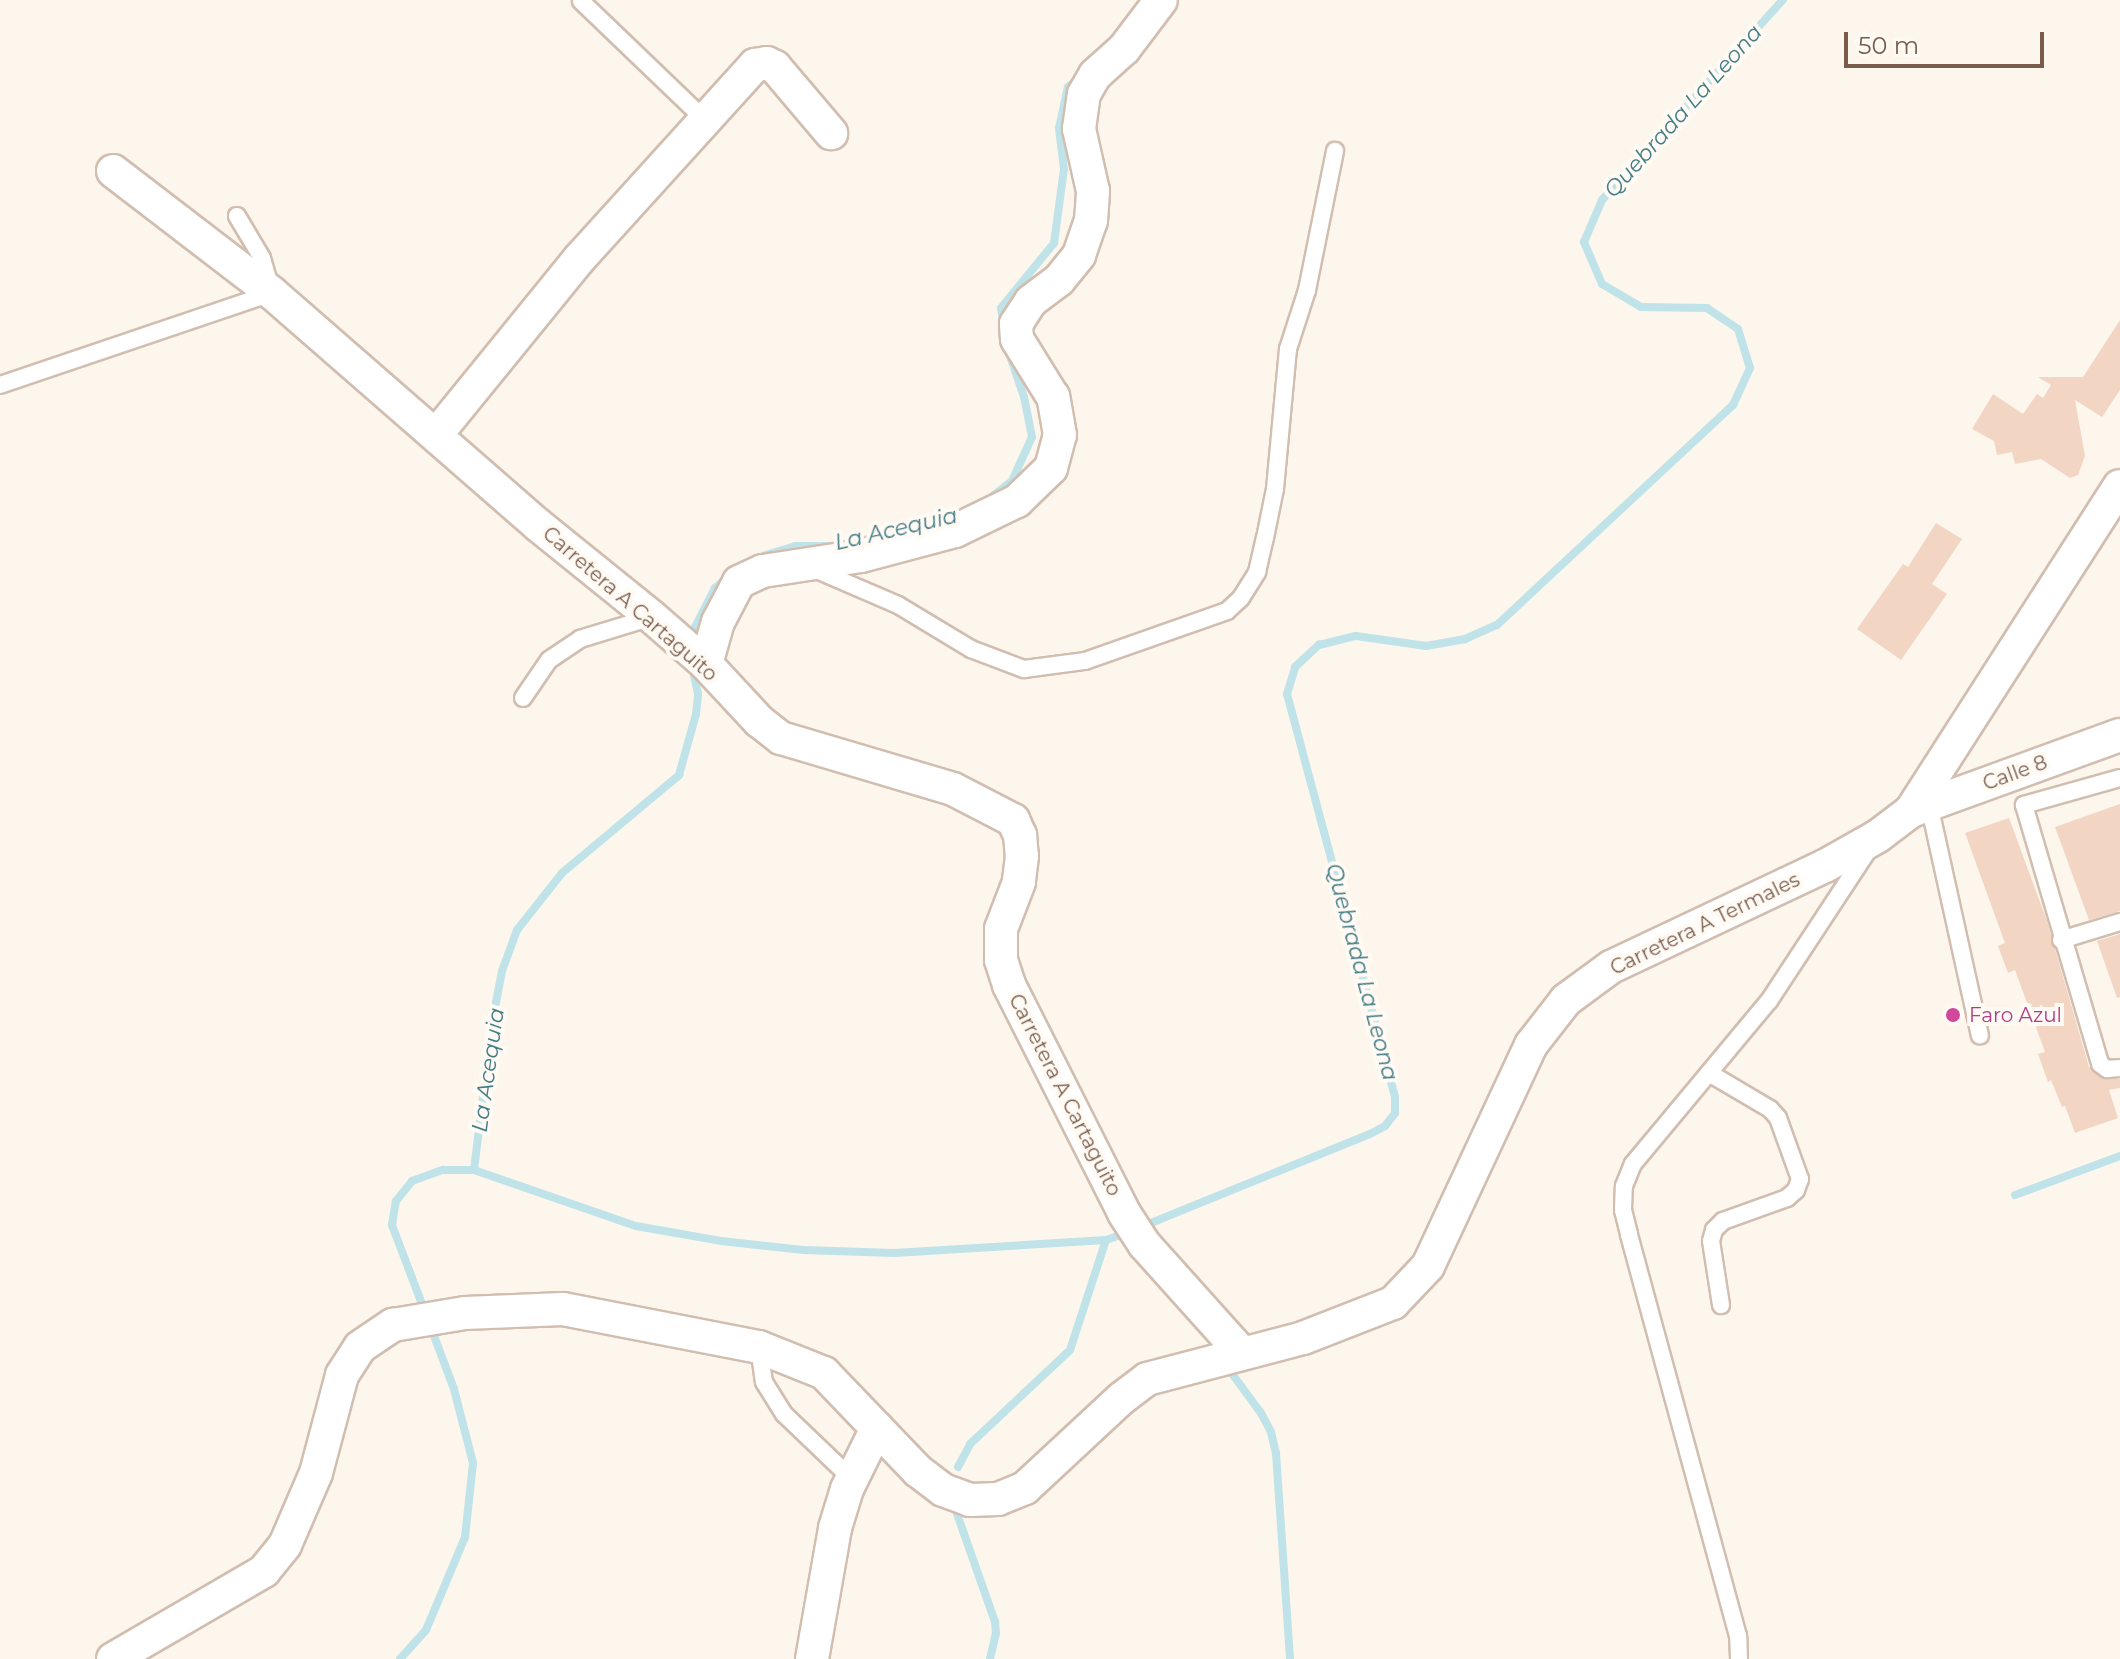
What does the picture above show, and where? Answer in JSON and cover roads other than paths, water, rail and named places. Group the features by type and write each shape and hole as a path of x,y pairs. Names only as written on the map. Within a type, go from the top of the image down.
{"street":[{"path":"706,664 718,622 739,582 763,571 861,556 955,531 1017,501 1051,468 1060,435 1053,397 1017,339 1016,324 1031,301 1059,280 1079,255 1091,221 1093,191 1079,129 1084,94 1095,75 1124,49 1161,0"},
{"path":"436,435 580,258 755,65 767,63 775,67 831,133"},
{"name":"Carretera A Cartaguito","path":"113,171 272,293 538,525 706,664 759,721 781,738 953,789 1013,820 1020,835 1022,856 1019,882 1001,929 1001,960 1009,985 1124,1213 1145,1245 1242,1353"},
{"name":"Carretera A Termales","path":"113,1659 264,1571 285,1545 316,1473 342,1375 360,1347 393,1325 465,1313 563,1309 759,1347 824,1373 918,1471 943,1490 970,1500 998,1499 1025,1488 1122,1398 1147,1379 1332,1328 1393,1303 1428,1266 1531,1045 1566,1000 1611,967 1825,866 1920,808 2120,486"},
{"name":"Calle 8","path":"1920,808 2120,735"},
{"path":"812,1659 835,1528 852,1479 877,1428"}],"lane":[{"path":"581,1 704,119"},
{"path":"800,563 898,605 971,649 1024,669 1085,661 1227,611 1241,598 1257,572 1263,549 1275,489 1288,349 1307,290 1335,151"},
{"path":"0,385 272,293 262,258 237,216"},
{"path":"523,698 549,660 580,639 652,617"},
{"path":"2120,778 2024,805 2061,940 2100,1064 2107,1069 2120,1068"},
{"path":"1920,808 1980,1035"},
{"path":"1739,1659 1738,1636 1623,1210 1624,1186 1633,1164 1769,1001 1878,836"},
{"path":"2061,940 2120,922"},
{"path":"1709,1073 1770,1109 1778,1118 1800,1179 1796,1190 1787,1198 1723,1221 1714,1230 1711,1241 1721,1305"},
{"path":"759,1347 764,1382 784,1414 852,1479"}],"waterway":[{"name":"Quebrada La Leona","path":"1141,1227 1370,1134 1385,1126 1395,1113 1395,1097 1287,694 1295,667 1319,645 1356,636 1426,646 1465,639 1497,625 1733,405 1750,368 1738,329 1707,308 1641,307 1602,284 1584,242 1602,200 1783,0"},
{"name":"La Acequia","path":"1004,327 1001,308 1054,243 1064,169 1059,128 1068,87 1079,78"},
{"name":"La Acequia","path":"989,499 1012,481 1032,437 1024,397 1006,344"},
{"name":"La Acequia","path":"763,556 795,546 828,546"},
{"name":"La Acequia","path":"693,631 715,588 728,577"},
{"name":"La Acequia","path":"474,1170 492,1023 502,971 517,930 562,873 679,775 696,714 698,694 692,666"},
{"path":"2015,1195 2120,1156"},
{"name":"Quebrada La Leona","path":"425,1312 392,1225 396,1201 412,1181 443,1170 474,1170 636,1226 721,1241 804,1250 894,1253 1106,1240 1129,1232"},
{"path":"958,1467 970,1444 1070,1350 1106,1240"},
{"name":"Quebrada La Leona","path":"400,1659 426,1630 465,1537 473,1463 454,1389 430,1325"},
{"path":"1230,1371 1261,1413 1271,1432 1276,1453 1290,1659"},
{"path":"956,1511 995,1622 996,1633 990,1659"}],"place":[{"name":"Faro Azul","path":"1953,1015"}]}
